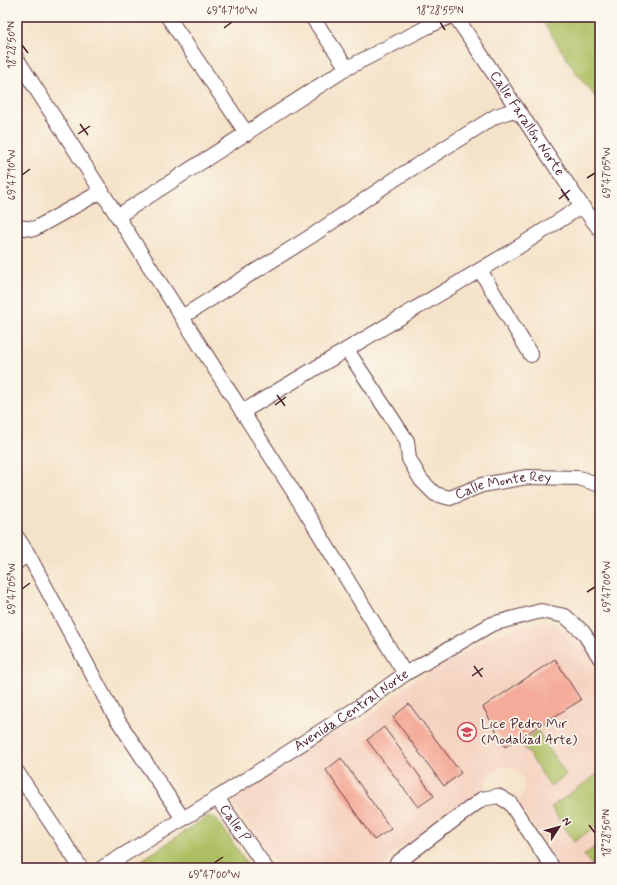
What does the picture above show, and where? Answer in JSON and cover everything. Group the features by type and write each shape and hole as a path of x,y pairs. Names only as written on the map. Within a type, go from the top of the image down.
{"street":[{"path":"168,17 247,134"},
{"path":"312,17 347,68"},
{"path":"118,216 347,68 449,17"},
{"name":"Calle Farallón Norte","path":"456,17 582,206 600,230"},
{"path":"17,59 242,412 405,674"},
{"path":"182,317 313,235 395,179 496,116 511,111 522,115"},
{"path":"17,227 34,229 102,191"},
{"path":"242,412 480,270 582,206"},
{"path":"480,270 531,355"},
{"name":"Calle Monte Rey","path":"347,350 407,440 410,458 421,480 435,494 450,498 482,485 527,477 579,478 600,485"},
{"path":"17,536 22,558 113,712 183,819"},
{"name":"Avenida Central Norte","path":"102,868 217,798 357,708 405,674 492,624 540,611 565,616 583,632 600,658"},
{"path":"18,778 81,868"},
{"path":"395,868 397,862 482,799 498,796 510,803 553,868"},
{"name":"Calle P","path":"217,798 266,868"}],"shaded area":[{"name":"Lice Pedro Mir (Modaliad Arte)","path":"544,621 579,633 600,670 600,868 561,868 518,804 524,791 524,780 518,771 509,766 500,767 490,773 485,784 484,794 391,854 385,868 278,868 231,801 304,744 364,721 414,680 496,635"}],"green space":[{"path":"540,17 600,17 600,103 576,73"},
{"path":"538,731 566,775 550,786 521,742"},
{"path":"600,772 600,823 574,842 551,807"},
{"path":"208,816 217,819 250,868 130,868"},
{"path":"600,843 600,868 594,868 584,855"}],"building":[{"path":"555,659 581,700 505,747 483,707"},
{"path":"409,704 461,773 444,786 393,717"},
{"path":"384,727 434,796 418,807 367,740"},
{"path":"341,758 391,829 374,840 326,770"}],"place":[{"name":"Lice Pedro Mir (Modaliad Arte)","path":"467,732"}]}
